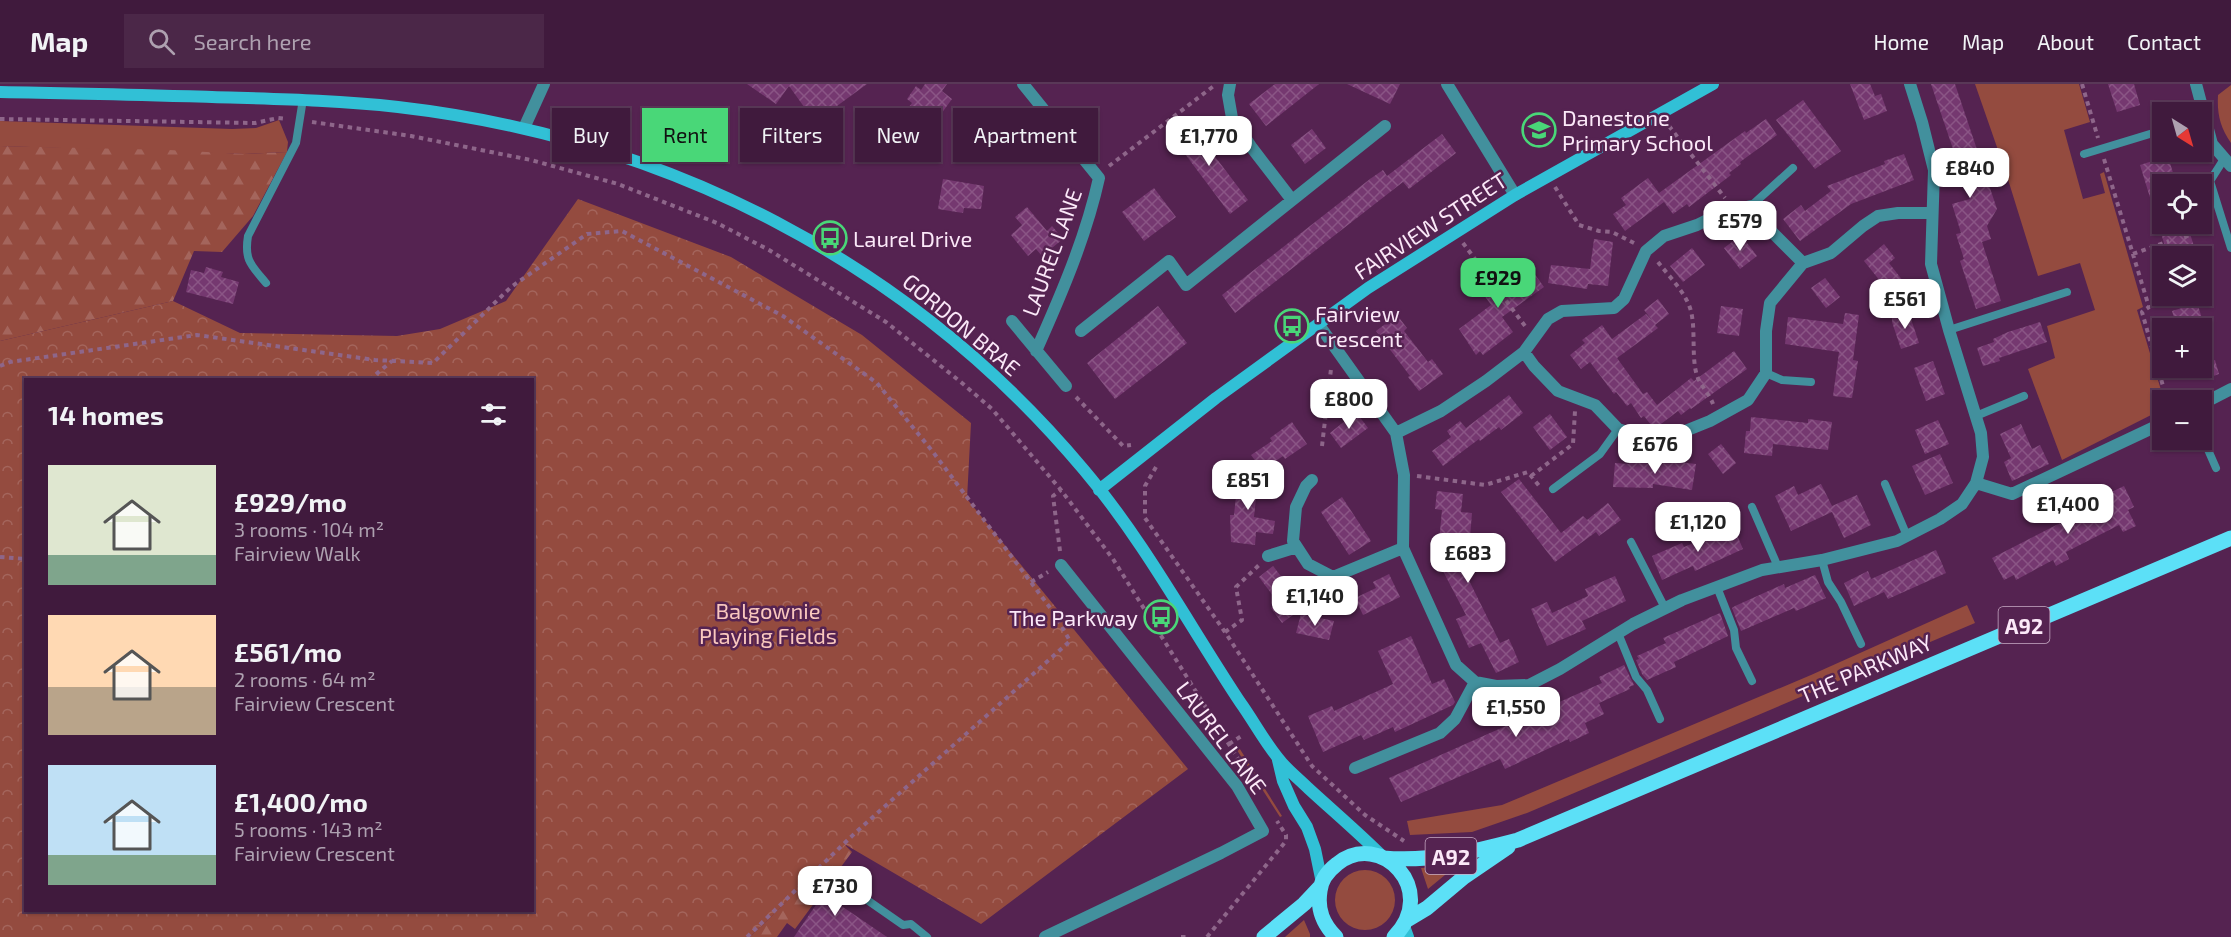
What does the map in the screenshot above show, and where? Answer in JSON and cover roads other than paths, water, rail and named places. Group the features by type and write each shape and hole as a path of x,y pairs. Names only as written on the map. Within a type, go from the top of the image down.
{"main road":[{"name":"FAIRVIEW STREET","path":"1099,490 1216,398 1368,288 1515,195 1713,84"},
{"name":"GORDON BRAE","path":"0,92 303,99 399,107 524,128 658,168 778,222 886,287 963,348 1047,428 1099,490 1169,589 1278,759 1383,858"},
{"name":"THE PARKWAY","path":"1383,858 1411,860 1462,855 1518,840 2231,538"},
{"name":"GORDON BRAE","path":"1278,759 1283,781 1294,806 1308,827 1315,849 1321,885"},
{"name":"THE PARKWAY","path":"1403,930 1464,877 1518,840"},
{"name":"A92","path":"1264,937 1304,904 1321,885 1329,870 1354,855 1369,854 1394,864 1408,884 1411,902 1403,930"},
{"path":"1321,885 1318,902 1321,916 1328,929 1336,937"}],"street":[{"path":"524,128 544,84"},
{"name":"LAUREL LANE","path":"1023,84 1099,178 1094,204 1059,300 1036,351"},
{"path":"1230,84 1228,95 1232,118 1292,200"},
{"path":"1447,84 1515,195"},
{"path":"1319,325 1395,433 1404,475 1403,548 1456,665 1475,682 1496,686 1529,685 1665,608 1717,587 1762,570 1822,560 1897,541 1941,519 1962,504 1976,483 1983,457 1981,433 1931,264 1934,170 1910,84"},
{"path":"2196,84 2200,102"},
{"path":"1081,331 1169,261 1186,285 1385,126"},
{"path":"2212,144 2228,162"},
{"path":"1395,433 1441,411 1486,381 1524,352 1548,319 1562,311 1614,308 1624,299 1648,249 1664,236 1697,225 1723,212 1751,206 1769,229 1803,263"},
{"path":"1524,352 1558,392 1595,405 1618,429 1663,440 1718,417 1748,400 1766,373 1766,331 1770,303 1803,263 1831,253 1878,216 1898,213 1932,213"},
{"name":"LAUREL LANE","path":"1012,321 1066,386"},
{"path":"2212,399 2231,389"},
{"path":"1976,483 2012,495 2152,429"},
{"path":"1312,480 1306,486 1296,507 1293,541 1308,564 1334,577 1403,548"},
{"path":"1268,556 1297,547"},
{"name":"LAUREL LANE","path":"1045,937 1263,831 1237,786 1061,565"},
{"path":"1355,768 1440,733 1455,719 1475,682"}],"lane":[{"path":"266,283 247,258 248,236 296,143 303,99"},
{"path":"2084,154 2152,133"},
{"path":"2228,162 2210,181 2231,248"},
{"path":"1751,206 1793,168"},
{"path":"1949,330 2067,292"},
{"path":"1766,373 1782,380 1811,382"},
{"path":"1976,416 2024,396"},
{"path":"1553,489 1599,454 1618,429"},
{"path":"2208,450 2216,468"},
{"path":"1885,484 1907,536"},
{"path":"1752,507 1778,567"},
{"path":"1631,542 1665,608"},
{"path":"1822,560 1828,582 1841,602 1861,644"},
{"path":"1717,587 1734,630 1736,648 1752,681"},
{"path":"1618,633 1636,677 1647,690 1660,719"},
{"path":"860,895 903,926 911,924 927,937"}],"place":[{"name":"Danestone Primary School","path":"1539,130"},
{"name":"Laurel Drive","path":"830,238"},
{"name":"Fairview Crescent","path":"1292,326"},
{"name":"The Parkway","path":"1161,617"}],"park label":[{"name":"Balgownie Playing Fields","path":"768,622"}]}
